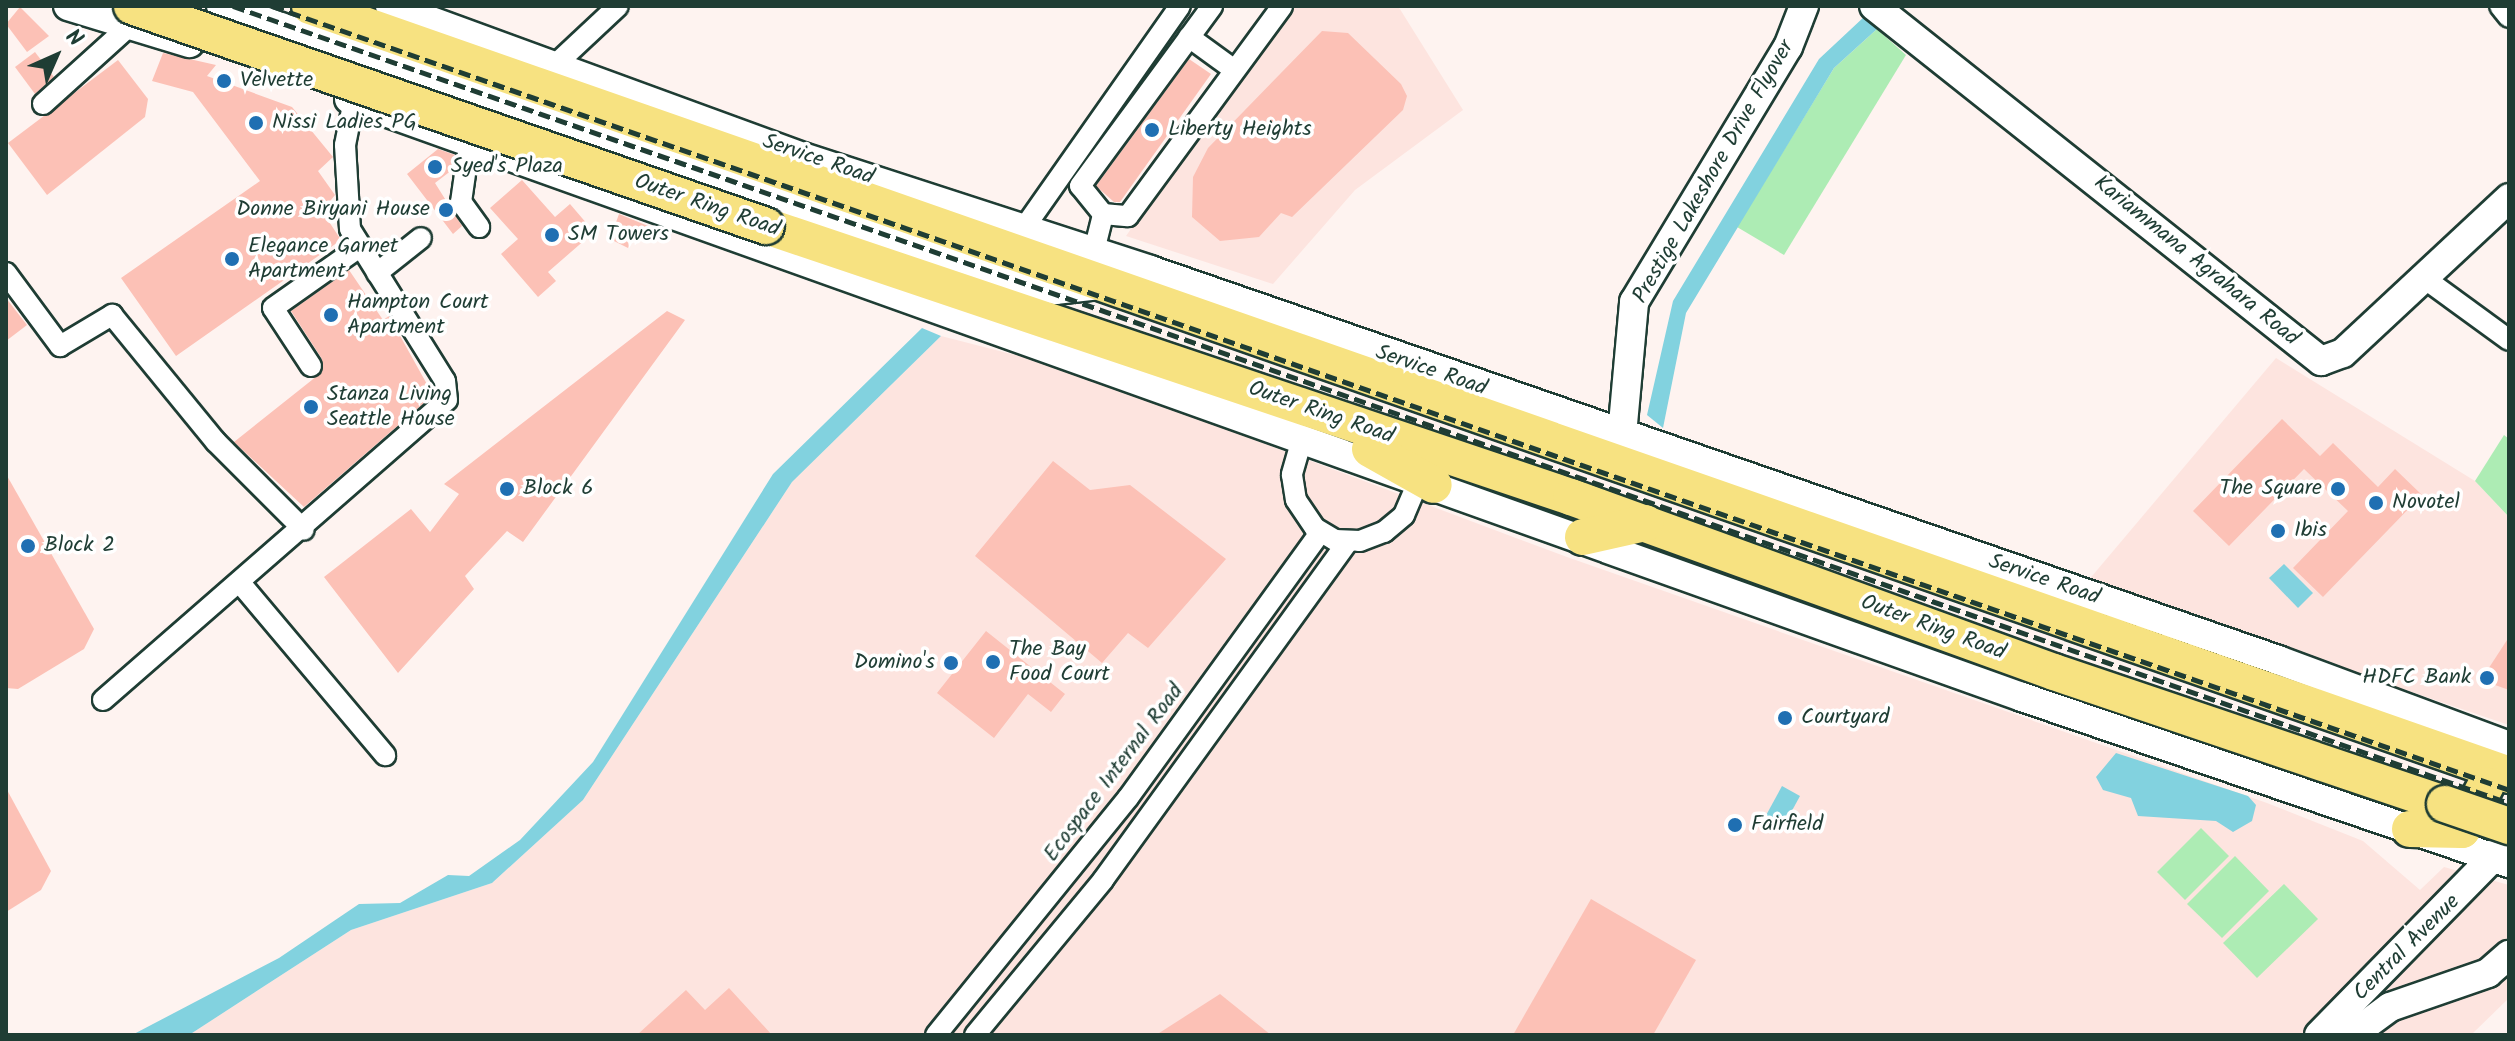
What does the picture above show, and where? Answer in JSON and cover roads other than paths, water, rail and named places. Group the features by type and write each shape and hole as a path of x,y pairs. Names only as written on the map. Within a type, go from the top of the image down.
{"highway":[{"path":"310,6 1109,285 1419,380 1687,491 2176,654 2466,746 2501,784"},
{"name":"Outer Ring Road","path":"134,13 766,226 1195,385 1303,437 1645,523 2054,672 2509,826"},
{"path":"1303,437 1347,439 1421,491"},
{"path":"1687,491 1743,529 2501,784"},
{"path":"1583,537 1645,523"},
{"path":"2410,829 2462,830 2501,784"}],"street":[{"path":"68,6 134,13 164,35 354,100 469,146 1195,385"},
{"path":"221,6 991,276 1055,290 1109,285"},
{"name":"Service Road","path":"390,6 803,157 1094,251 1419,380 1614,433 2288,663 2466,746 2509,746"},
{"path":"555,65 618,6"},
{"path":"1024,228 1180,6"},
{"path":"1212,6 1080,186 1103,214 1128,216 1282,6"},
{"name":"Prestige Lakeshore Drive Flyover","path":"1691,189 1774,40 1787,6"},
{"name":"Prestige Lakeshore Drive Flyover","path":"1614,433 1619,298 1788,47 1804,6"},
{"name":"Kariammana Agrahara Road","path":"1874,6 2321,361 2343,353 2509,198"},
{"path":"2500,6 2509,17"},
{"path":"43,104 134,13"},
{"path":"1189,37 1233,69"},
{"path":"103,700 304,530 447,400 445,381 358,248 346,192 345,145 354,100"},
{"path":"469,146 461,202 479,227"},
{"path":"1094,251 1103,214"},
{"path":"377,273 421,238"},
{"path":"311,366 273,308 358,248"},
{"path":"6,273 60,346 112,315 216,442 304,530"},
{"path":"2424,278 2509,340"},
{"path":"1303,437 1296,500 1320,533 1348,542 1384,532 1421,491 1583,537 2022,697 2410,829 2504,853"},
{"name":"Ecospace Internal Road","path":"936,1035 1052,896 1320,533"},
{"path":"975,1035 1075,914 1348,542"},
{"path":"241,584 385,755"},
{"name":"Central Avenue","path":"2319,1035 2504,853"},
{"path":"1052,896 1075,914"},
{"name":"Central Avenue","path":"2352,1035 2390,1007 2488,973 2509,955"}],"water":[{"path":"1865,16 1877,29 1834,68 1686,313 1663,428 1647,415 1673,301 1819,59"},
{"path":"922,328 941,336 792,482 583,800 492,883 351,930 189,1035 132,1035 279,958 359,904 400,903 448,875 469,876 520,840 593,762 773,474"},
{"path":"2284,564 2313,593 2298,608 2269,578"},
{"path":"2116,753 2248,796 2256,805 2252,821 2233,832 2216,821 2138,816 2131,798 2103,790 2096,777"},
{"path":"1782,786 1800,796 1782,829 1764,819"}],"railway":[{"path":"233,6 2509,803"},
{"path":"272,6 2509,790"}],"place":[{"name":"Velvette","path":"224,81"},
{"name":"Nissi Ladies PG","path":"256,123"},
{"name":"Liberty Heights","path":"1152,130"},
{"name":"Syed's Plaza","path":"435,167"},
{"name":"Donne Biryani House","path":"446,210"},
{"name":"SM Towers","path":"552,235"},
{"name":"Elegance Garnet Apartment","path":"232,259"},
{"name":"Hampton Court Apartment","path":"331,315"},
{"name":"Stanza Living Seattle House","path":"311,407"},
{"name":"Block 6","path":"507,489"},
{"name":"The Square","path":"2338,489"},
{"name":"Novotel","path":"2376,503"},
{"name":"Ibis","path":"2278,531"},
{"name":"Block 2","path":"28,546"},
{"name":"The Bay Food Court","path":"993,662"},
{"name":"Domino's","path":"951,663"},
{"name":"HDFC Bank","path":"2487,678"},
{"name":"Courtyard","path":"1785,718"},
{"name":"Fairfield","path":"1735,825"}]}
